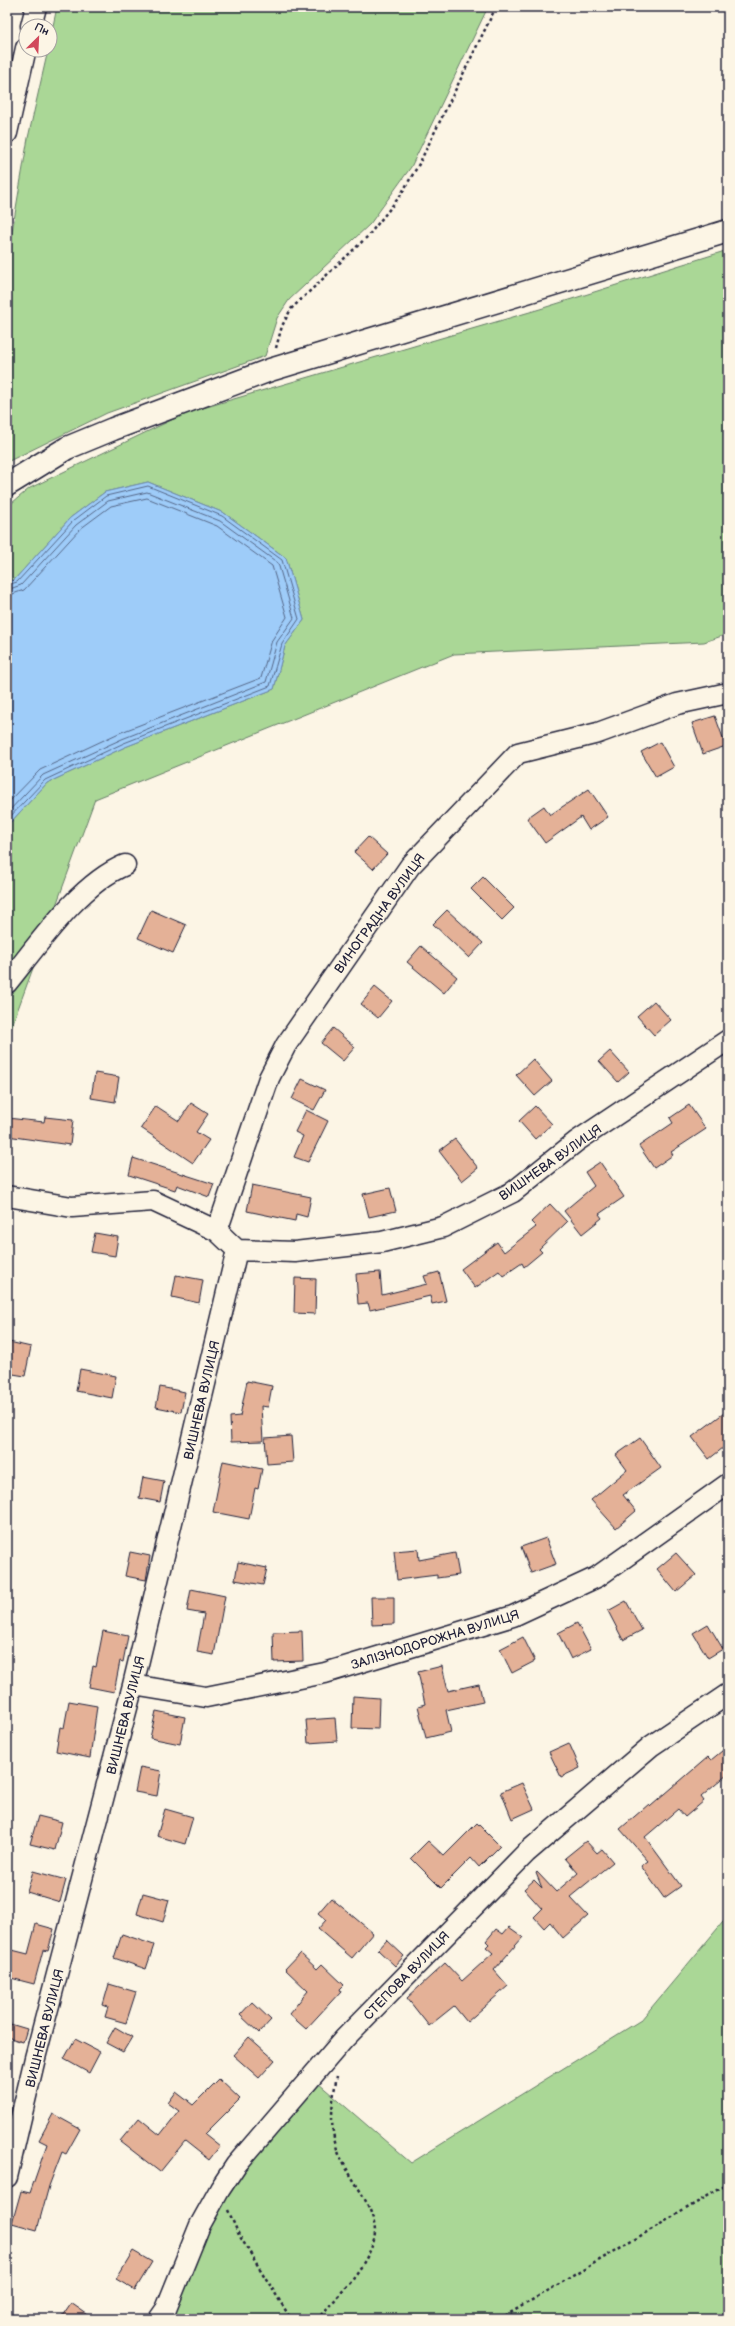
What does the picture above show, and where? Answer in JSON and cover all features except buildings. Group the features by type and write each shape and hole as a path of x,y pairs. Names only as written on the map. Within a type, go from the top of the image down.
{"street":[{"path":"33,18 36,7"},
{"path":"7,133 24,58"},
{"path":"7,485 67,448 113,429 270,370 728,232"},
{"name":"ВИНОГРАДНА ВУЛИЦЯ","path":"218,1231 269,1078 286,1045 410,866 518,753 598,733 677,704 728,693"},
{"path":"7,983 45,935 87,890 109,872 125,865"},
{"name":"ВИШНЕВА ВУЛИЦЯ","path":"7,2177 35,2058 133,1685 236,1250 303,1251 382,1242 443,1228 513,1192 577,1141 728,1040"},
{"path":"7,1196 41,1204 72,1207 153,1201 218,1231 236,1250"},
{"name":"ЗАЛІЗНОДОРОЖНА ВУЛИЦЯ","path":"133,1685 206,1697 325,1673 513,1616 597,1577 728,1484"},
{"name":"СТЕПОВА ВУЛИЦЯ","path":"159,2319 166,2309 200,2225 220,2189 236,2165 344,2039 526,1853 651,1746 728,1694"}],"path":[{"path":"270,370 282,326 291,309 368,236 400,196 419,164 496,7"},
{"path":"318,2319 344,2290 365,2259 374,2240 375,2224 369,2208 337,2149 331,2123 338,2074"},
{"path":"500,2319 728,2184"},
{"path":"220,2189 239,2235 291,2319"}],"green space":[{"path":"57,7 488,7 411,167 370,224 289,300 277,318 265,356 107,413 7,462 7,261 28,138 46,58 58,58 58,18 55,18"},
{"path":"728,250 728,634 704,642 454,654 95,799 7,1039 7,826 47,783 125,747 274,689 285,646 304,620 286,558 224,513 148,482 105,492 70,518 15,579 7,582 7,507 30,488 186,413 540,309"},
{"path":"728,1916 728,2319 159,2319 200,2225 311,2077 411,2163 641,2020"}],"water":[{"path":"148,482 224,513 286,558 304,620 285,646 274,689 125,747 47,783 7,826 7,582 15,579 70,518 105,492"}]}
